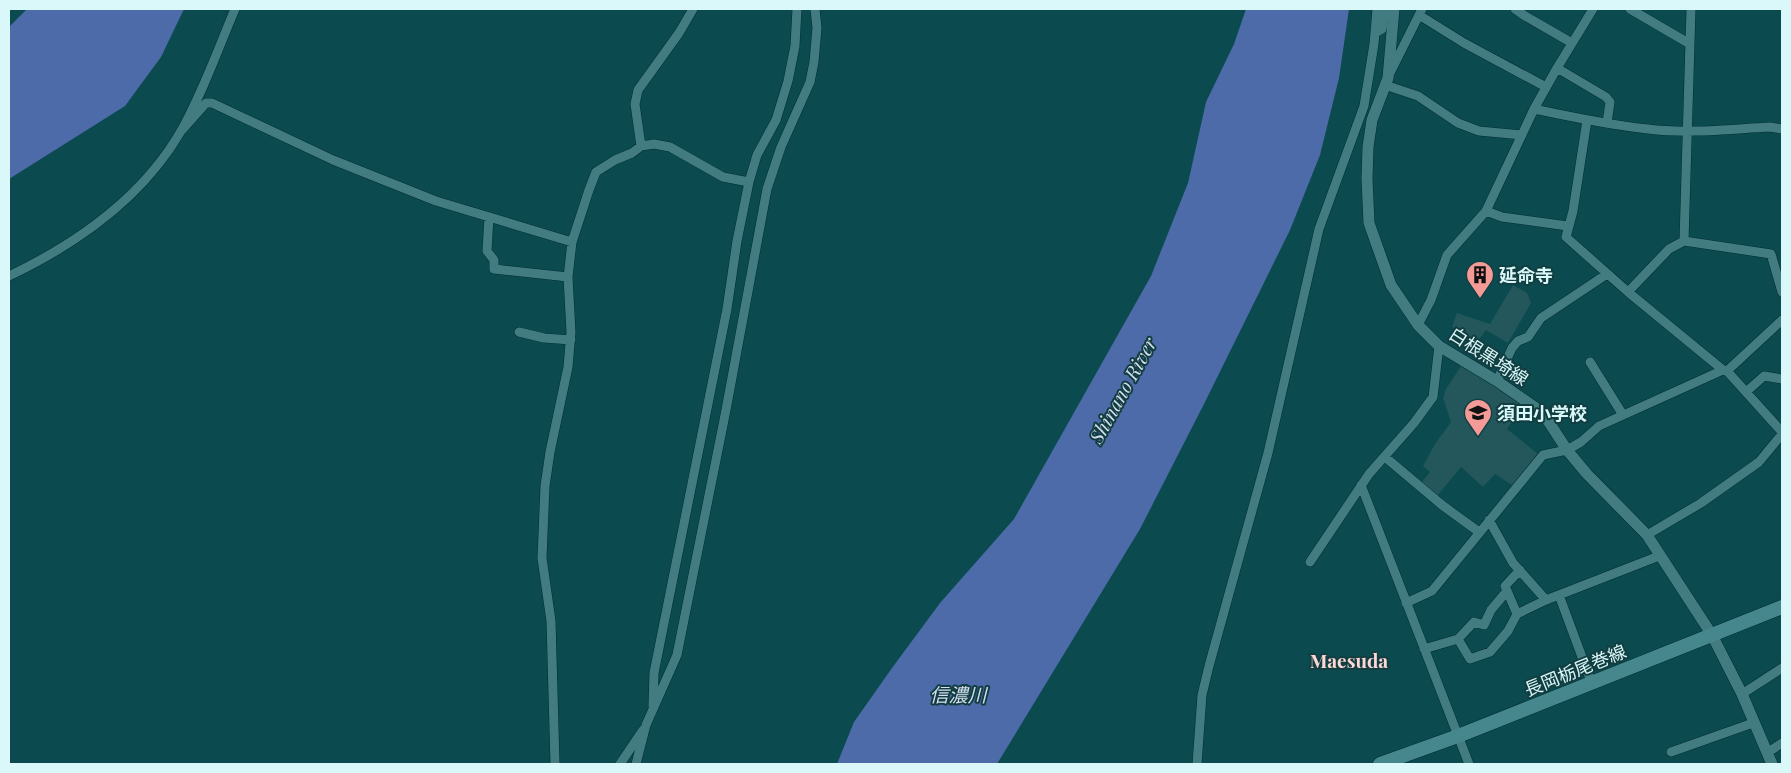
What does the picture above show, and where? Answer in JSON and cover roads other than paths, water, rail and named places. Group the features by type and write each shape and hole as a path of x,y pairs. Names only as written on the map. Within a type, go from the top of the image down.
{"main road":[{"name":"白根黒埼線","path":"1394,9 1386,81 1372,120 1368,147 1367,179 1369,223 1392,286 1418,325 1438,346 1497,381 1543,413 1567,450 1586,474 1647,535 1712,636 1742,694 1772,764"},
{"name":"長岡栃尾巻線","path":"1380,764 1592,684 1782,607"}],"street":[{"path":"9,276 38,262 103,219 137,188 167,154 182,130 235,9"},
{"path":"641,146 635,104 638,90 693,9"},
{"path":"653,711 654,673 727,309 737,241 749,182 757,156 776,120 788,82 795,46 797,9"},
{"path":"620,764 646,725 677,655 726,410 767,189 782,147 810,82 817,28 815,9"},
{"path":"1197,764 1202,695 1268,453 1320,230 1364,106 1377,9"},
{"path":"1375,33 1382,29 1385,9"},
{"path":"1515,9 1572,43"},
{"path":"1418,325 1431,300 1447,255 1486,211 1534,109 1593,9"},
{"path":"1630,9 1690,44"},
{"path":"1684,241 1691,9"},
{"path":"1522,136 1479,131 1458,123 1418,96 1386,81 1420,12 1464,44 1546,87"},
{"path":"1557,68 1606,97 1610,102 1607,123"},
{"path":"182,130 206,103 212,103 333,160 436,201 572,242"},
{"path":"1534,109 1649,130 1770,127 1782,129"},
{"path":"1587,120 1573,211 1566,237 1628,292 1725,370 1782,433 1759,462 1701,503 1647,535"},
{"path":"555,764 551,621 542,558 542,530 545,486 550,452 568,367 571,340 568,277 572,242 596,172 615,160 632,153 641,146 654,144 670,147 723,177 749,182"},
{"path":"1486,211 1502,217 1568,226"},
{"path":"490,217 487,251 494,260 494,269 568,277"},
{"path":"1628,292 1669,249 1684,241 1771,254 1782,292"},
{"path":"1497,381 1512,348 1518,341 1528,336 1541,318 1607,274"},
{"path":"1406,603 1432,591 1543,455 1567,450 1581,442 1599,426 1725,370 1782,320"},
{"path":"519,332 544,338 571,340"},
{"path":"1310,562 1361,484 1414,423 1433,397 1438,346"},
{"path":"1590,362 1623,415"},
{"path":"1746,392 1764,376 1782,379"},
{"path":"1385,456 1442,505 1479,532"},
{"path":"1361,484 1469,764"},
{"path":"1489,520 1513,562 1546,600"},
{"path":"1458,639 1470,659 1490,652 1508,631 1517,614 1546,600 1659,556"},
{"path":"1517,614 1505,586 1520,570"},
{"path":"1424,649 1458,639 1474,622 1484,625 1491,610 1507,591"},
{"path":"1559,595 1592,684"},
{"path":"1742,694 1782,668"},
{"path":"1671,752 1754,723"},
{"path":"636,764 646,725"},
{"path":"1767,753 1782,743"}],"water":[{"path":"27,9 184,9 161,57 125,106 9,179 9,27"},
{"name":"信濃川","path":"1246,9 1349,9 1339,78 1320,155 1290,230 1140,529 997,764 837,764 854,722 892,668 940,603 1014,519 1151,276 1188,183 1206,102 1234,44"}],"place":[{"name":"延命寺","path":"1480,299"},
{"name":"須田小学校","path":"1478,437"}],"district":[{"name":"Maesuda","path":"1349,660"}],"water label":[{"name":"Shinano River","path":"1122,390"}]}
